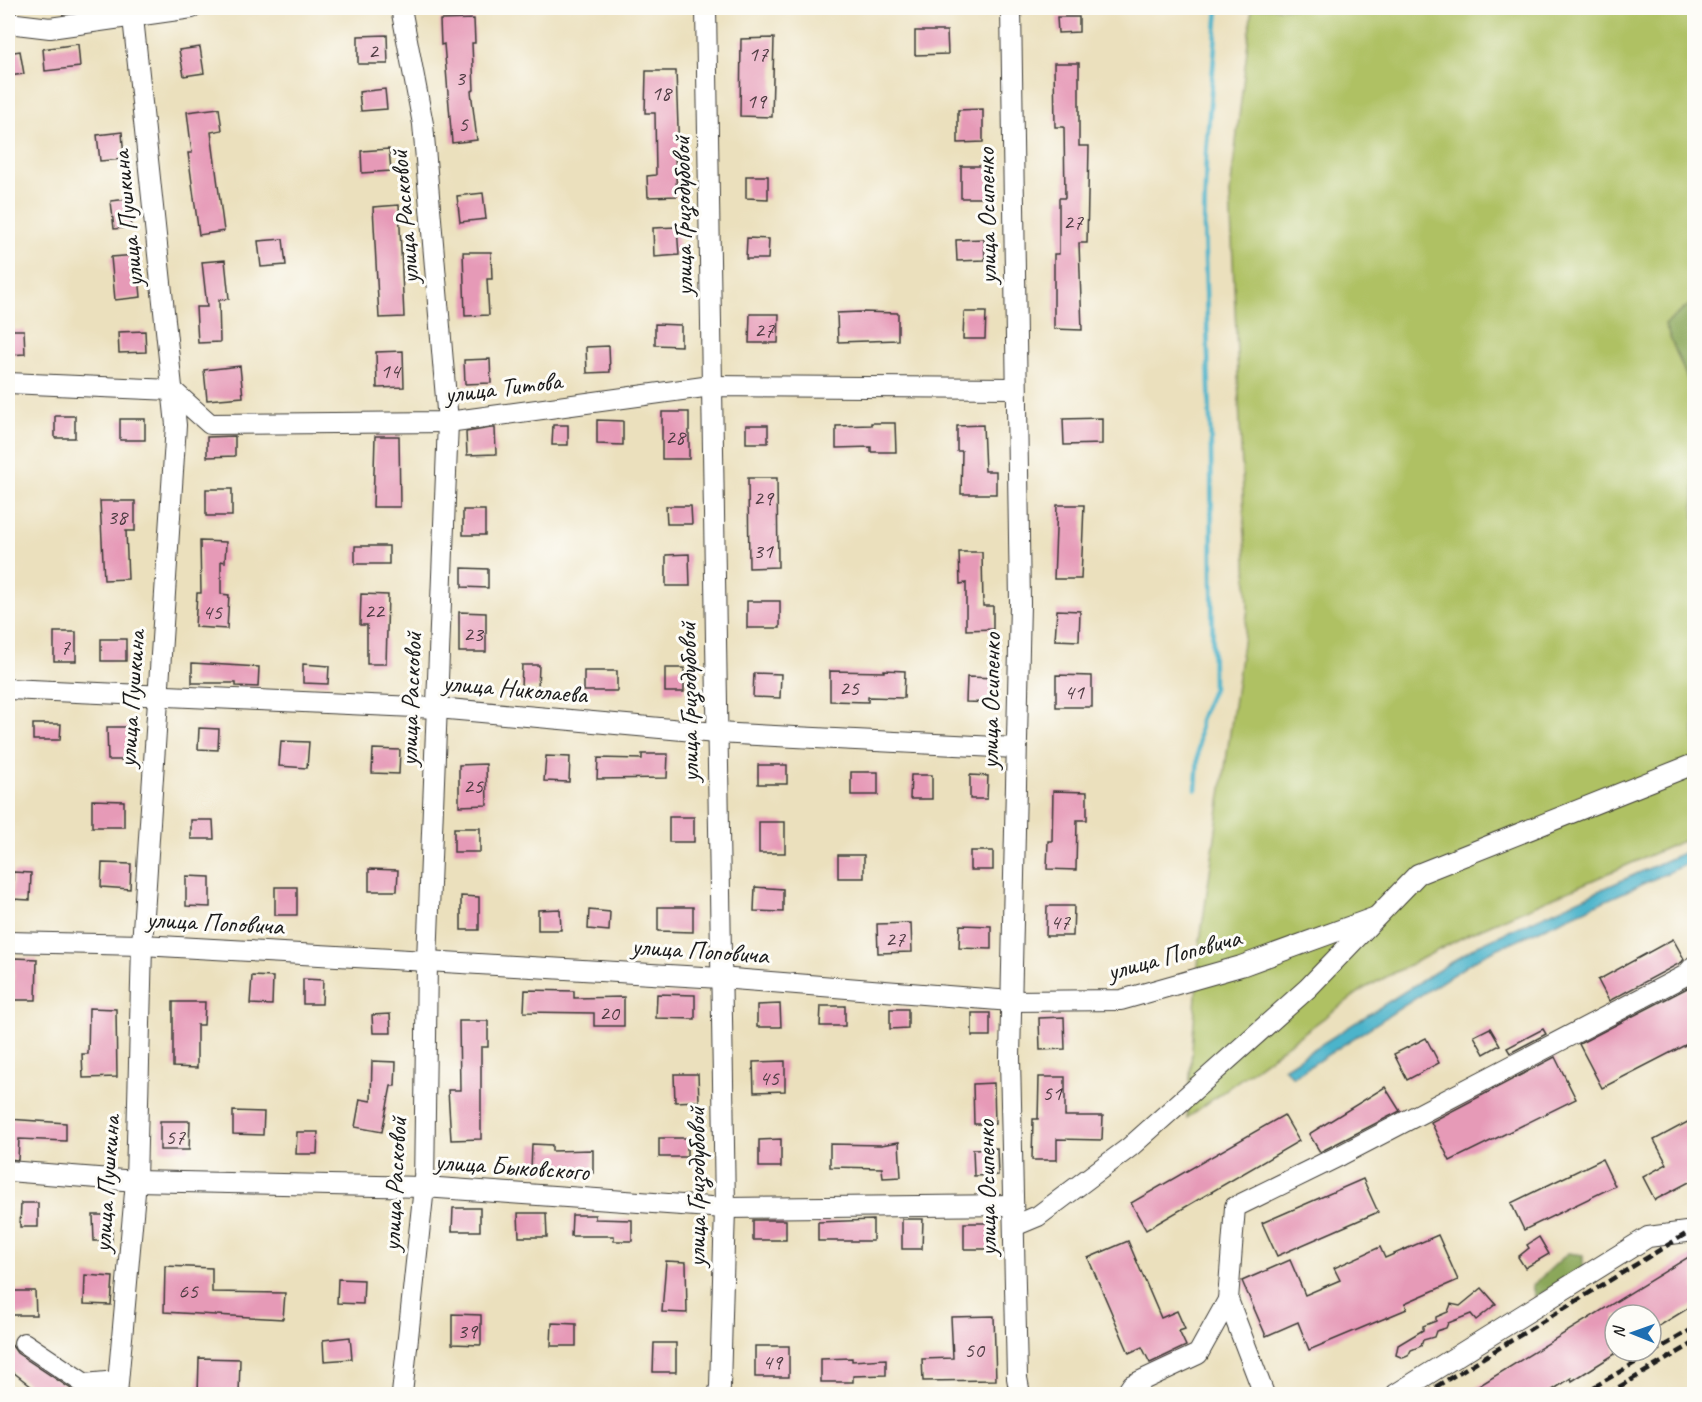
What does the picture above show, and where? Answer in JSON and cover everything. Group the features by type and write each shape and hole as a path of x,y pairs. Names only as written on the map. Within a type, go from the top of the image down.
{"street":[{"path":"8,23 50,28 132,12 192,8"},
{"name":"улица Расковой","path":"401,8 423,124 448,422 427,961 424,1187 402,1395"},
{"name":"улица Гризодубовой","path":"706,8 725,1208 718,1395"},
{"name":"улица Осипенко","path":"1011,8 1020,603 1011,1001 1013,1205 1017,1378 1020,1395"},
{"name":"улица Пушкина","path":"117,1388 136,1181 142,945 176,425 132,12"},
{"path":"8,383 172,390"},
{"name":"улица Титова","path":"172,390 210,424 448,422 711,386 1016,388"},
{"name":"улица Николаева","path":"8,689 437,708 716,733 1016,748"},
{"path":"1014,1226 1038,1216 1130,1147 1308,988 1418,874 1695,764"},
{"name":"улица Поповича","path":"8,942 142,945 720,978 1011,1001 1121,1000 1241,966 1376,917"},
{"path":"1126,1395 1132,1385 1198,1354 1228,1299 1235,1207 1341,1155 1686,975 1695,966"},
{"name":"улица Быковского","path":"8,1171 136,1181 424,1187 725,1208 1013,1205"},
{"path":"1396,1395 1648,1237 1695,1231"},
{"path":"1228,1299 1264,1395"},
{"path":"24,1343 85,1384 117,1388"}],"green space":[{"path":"1252,8 1694,8 1694,301 1665,325 1694,395 1694,836 1471,933 1365,988 1187,1118 1200,941 1248,608 1230,193"},
{"path":"1694,301 1694,395 1665,325"},
{"path":"1568,1253 1583,1255 1583,1273 1535,1297 1532,1286"}],"water":[{"path":"1694,848 1694,861 1483,955 1293,1077 1284,1068 1478,945"}],"building":[{"path":"1057,17 1079,17 1079,32 1058,33"},
{"path":"474,19 475,43 472,43 474,90 471,91 477,140 452,143 440,20"},
{"path":"915,31 947,31 948,54 915,55"},
{"path":"387,35 388,64 358,64 358,36"},
{"path":"774,38 772,117 740,116 741,39"},
{"path":"78,44 80,67 45,71 43,49"},
{"path":"200,47 204,73 184,76 179,50"},
{"path":"20,51 24,74 8,76 8,53"},
{"path":"1054,63 1079,63 1079,146 1089,146 1087,243 1079,243 1082,330 1054,329 1054,254 1059,254 1059,198 1065,198 1064,127 1055,127"},
{"path":"646,71 676,71 679,155 675,155 677,196 648,197 647,176 656,175 655,113 645,113"},
{"path":"385,89 387,109 361,111 359,92"},
{"path":"219,108 222,130 211,132 224,231 199,235 188,153 192,153 187,112"},
{"path":"983,109 983,142 958,143 958,110"},
{"path":"122,132 124,159 100,161 97,135"},
{"path":"389,149 391,171 362,173 361,151"},
{"path":"961,166 989,166 989,198 961,198"},
{"path":"746,176 768,176 768,199 746,198"},
{"path":"483,193 486,219 460,222 457,196"},
{"path":"128,199 131,227 114,229 111,201"},
{"path":"399,205 404,317 379,318 373,207"},
{"path":"677,227 679,255 654,257 653,228"},
{"path":"747,238 769,239 768,259 746,259"},
{"path":"283,239 286,265 261,267 258,241"},
{"path":"984,239 985,260 957,261 956,240"},
{"path":"463,252 491,252 492,279 487,279 489,315 465,316"},
{"path":"137,255 141,297 115,300 111,257"},
{"path":"225,260 229,299 219,300 220,342 198,343 196,307 207,307 202,262"},
{"path":"964,312 986,312 985,339 963,339"},
{"path":"837,313 898,313 898,340 838,342"},
{"path":"750,314 779,314 778,343 749,343"},
{"path":"655,324 681,325 681,346 655,345"},
{"path":"8,330 24,330 25,354 8,355"},
{"path":"145,331 146,352 119,353 118,332"},
{"path":"609,346 610,372 587,373 586,347"},
{"path":"403,351 404,387 377,388 376,352"},
{"path":"490,359 491,383 465,384 464,360"},
{"path":"240,366 243,397 207,400 204,370"},
{"path":"662,412 689,412 689,459 662,459"},
{"path":"55,416 75,416 75,438 55,438"},
{"path":"1102,418 1102,444 1064,445 1063,419"},
{"path":"120,419 145,419 145,440 120,440"},
{"path":"597,420 623,421 623,445 597,444"},
{"path":"871,423 895,423 896,452 871,452 871,447 836,448 836,426 871,425"},
{"path":"553,425 568,425 568,445 552,445"},
{"path":"746,425 768,425 768,443 746,443"},
{"path":"983,425 985,471 996,471 996,494 961,494 962,451 957,451 957,426"},
{"path":"495,428 496,454 467,455 466,432"},
{"path":"235,436 235,456 207,457 207,437"},
{"path":"375,436 399,436 400,507 373,507"},
{"path":"748,478 777,478 778,567 749,568"},
{"path":"206,489 232,489 232,516 206,516"},
{"path":"100,501 135,501 135,531 126,531 128,579 104,580"},
{"path":"1057,505 1084,505 1081,579 1054,579"},
{"path":"666,506 691,506 692,524 667,524"},
{"path":"463,510 485,510 485,535 463,535"},
{"path":"200,541 226,542 225,562 221,561 221,594 229,595 227,629 195,627 197,593 201,593"},
{"path":"355,546 389,546 389,564 355,564"},
{"path":"959,552 982,552 983,606 993,606 993,629 966,630 966,583 960,584"},
{"path":"689,554 690,586 666,586 666,555"},
{"path":"462,568 488,569 488,588 462,587"},
{"path":"361,594 388,595 386,664 367,664 367,625 360,625"},
{"path":"747,601 780,601 780,628 747,628"},
{"path":"1057,610 1080,611 1079,641 1055,640"},
{"path":"459,612 486,613 486,652 459,652"},
{"path":"54,632 76,632 76,661 54,661"},
{"path":"101,639 126,639 126,661 101,661"},
{"path":"192,663 259,667 258,687 236,686 236,683 192,683"},
{"path":"303,664 329,666 328,684 303,683"},
{"path":"522,665 539,665 538,688 521,687"},
{"path":"665,668 684,668 684,692 665,692"},
{"path":"884,670 905,671 904,698 868,697 868,702 830,701 830,671 884,672"},
{"path":"584,671 617,671 617,691 584,691"},
{"path":"754,673 781,674 780,698 753,697"},
{"path":"1056,675 1092,676 1092,707 1056,707"},
{"path":"967,677 998,678 997,703 966,702"},
{"path":"33,724 61,724 60,740 33,740"},
{"path":"107,727 128,727 129,760 108,760"},
{"path":"199,728 219,729 218,750 198,749"},
{"path":"281,741 309,742 307,768 279,766"},
{"path":"373,749 400,750 399,774 372,773"},
{"path":"642,754 668,754 667,778 597,779 598,758 642,759"},
{"path":"546,756 570,757 569,782 544,781"},
{"path":"486,764 487,805 459,806 459,765"},
{"path":"758,765 787,765 787,784 758,784"},
{"path":"851,772 878,772 878,795 851,795"},
{"path":"911,775 932,775 932,799 910,799"},
{"path":"970,775 988,776 987,799 970,799"},
{"path":"1053,791 1087,792 1087,820 1077,820 1076,870 1047,869 1048,841 1052,841"},
{"path":"92,800 124,801 124,827 92,827"},
{"path":"669,817 694,817 694,842 669,842"},
{"path":"191,820 213,820 214,839 191,839"},
{"path":"759,822 785,822 785,853 759,853"},
{"path":"454,828 480,828 480,852 454,852"},
{"path":"970,851 993,851 993,870 970,870"},
{"path":"838,855 864,855 864,878 838,878"},
{"path":"102,863 131,864 130,889 101,887"},
{"path":"369,869 398,870 397,891 369,891"},
{"path":"13,872 31,873 30,900 12,899"},
{"path":"186,876 210,877 210,907 186,906"},
{"path":"275,887 297,887 297,915 275,915"},
{"path":"755,887 783,889 783,912 754,911"},
{"path":"461,896 479,897 479,930 461,930"},
{"path":"1047,906 1074,906 1073,936 1046,936"},
{"path":"658,907 693,907 693,932 658,931"},
{"path":"560,909 561,930 538,930 538,910"},
{"path":"589,910 610,912 609,931 588,929"},
{"path":"911,923 912,952 878,953 877,924"},
{"path":"960,925 991,926 991,949 959,948"},
{"path":"1673,939 1684,959 1682,962 1609,1001 1598,980"},
{"path":"14,958 37,959 36,1000 13,1000"},
{"path":"252,976 273,977 272,1005 250,1004"},
{"path":"303,979 323,980 322,1004 303,1004"},
{"path":"1695,984 1695,1040 1602,1088 1579,1044"},
{"path":"525,990 574,991 574,998 624,997 624,1026 594,1026 594,1013 524,1012"},
{"path":"657,994 695,995 695,1019 656,1018"},
{"path":"173,1002 205,1002 204,1025 197,1025 197,1068 173,1067"},
{"path":"780,1004 781,1027 757,1027 757,1005"},
{"path":"821,1006 845,1006 845,1026 820,1026"},
{"path":"89,1008 116,1009 117,1077 83,1078 82,1054 88,1054"},
{"path":"890,1009 908,1009 908,1028 890,1029"},
{"path":"972,1013 990,1013 990,1036 972,1036"},
{"path":"390,1014 391,1033 373,1033 372,1015"},
{"path":"1064,1017 1065,1049 1040,1050 1039,1018"},
{"path":"459,1021 488,1021 488,1047 481,1047 481,1139 451,1140 448,1090 460,1090"},
{"path":"1490,1028 1500,1045 1484,1054 1474,1036"},
{"path":"1543,1029 1546,1034 1510,1053 1507,1048"},
{"path":"1426,1038 1439,1063 1407,1080 1394,1054"},
{"path":"1555,1057 1576,1099 1450,1161 1431,1122"},
{"path":"372,1061 396,1062 395,1086 391,1086 382,1132 355,1127 360,1099 371,1101"},
{"path":"785,1061 785,1091 754,1092 753,1062"},
{"path":"674,1074 698,1074 699,1101 675,1102"},
{"path":"1039,1077 1065,1077 1065,1116 1103,1116 1102,1140 1057,1139 1057,1160 1032,1160 1033,1119 1038,1119"},
{"path":"994,1083 995,1124 974,1124 973,1084"},
{"path":"1385,1087 1400,1111 1320,1152 1309,1134"},
{"path":"233,1111 264,1112 263,1135 233,1134"},
{"path":"1284,1115 1299,1141 1146,1230 1131,1203"},
{"path":"1695,1118 1695,1179 1655,1200 1643,1177 1667,1164 1654,1140"},
{"path":"8,1119 66,1123 66,1141 19,1139 18,1160 8,1159"},
{"path":"160,1121 190,1121 189,1150 160,1150"},
{"path":"297,1132 318,1132 317,1154 296,1154"},
{"path":"659,1138 687,1138 687,1157 659,1157"},
{"path":"781,1139 781,1167 759,1167 759,1140"},
{"path":"899,1142 901,1177 883,1178 882,1168 830,1167 830,1144 881,1145"},
{"path":"532,1144 552,1145 552,1151 593,1150 593,1173 531,1172"},
{"path":"997,1148 998,1175 974,1176 973,1149"},
{"path":"1602,1159 1615,1186 1524,1230 1511,1203"},
{"path":"1363,1179 1378,1212 1277,1256 1262,1223"},
{"path":"21,1203 38,1203 38,1227 20,1227"},
{"path":"453,1208 480,1208 480,1231 452,1231"},
{"path":"518,1213 546,1213 547,1237 519,1237"},
{"path":"93,1215 112,1215 112,1241 94,1241"},
{"path":"572,1215 595,1215 595,1219 632,1220 632,1241 614,1241 614,1236 571,1236"},
{"path":"902,1219 923,1219 922,1249 902,1249"},
{"path":"753,1220 786,1220 786,1240 753,1240"},
{"path":"873,1220 873,1241 818,1241 818,1222"},
{"path":"964,1223 995,1223 995,1249 964,1249"},
{"path":"1438,1235 1458,1280 1405,1303 1407,1309 1309,1350 1298,1322 1266,1336 1242,1281 1290,1260 1305,1295 1340,1280 1334,1268 1380,1247 1385,1258"},
{"path":"1539,1237 1549,1254 1525,1268 1518,1257 1529,1248 1527,1245"},
{"path":"1128,1241 1161,1318 1177,1311 1185,1329 1179,1331 1186,1346 1150,1363 1142,1347 1129,1353 1088,1258"},
{"path":"1695,1253 1695,1304 1663,1324 1663,1303 1614,1303"},
{"path":"666,1261 686,1262 687,1313 662,1312"},
{"path":"165,1266 212,1268 212,1292 285,1293 283,1319 164,1312"},
{"path":"85,1275 113,1277 111,1305 84,1304"},
{"path":"338,1279 364,1280 363,1304 337,1303"},
{"path":"1482,1288 1496,1304 1476,1320 1471,1314 1448,1323 1446,1328 1436,1331 1434,1337 1423,1340 1421,1346 1411,1350 1408,1356 1403,1358 1396,1355 1398,1345 1423,1330 1423,1326 1436,1321 1436,1317 1448,1312 1451,1304 1460,1306"},
{"path":"10,1291 35,1291 36,1315 11,1315"},
{"path":"1603,1310 1603,1362 1572,1381 1571,1378 1545,1395 1464,1395"},
{"path":"452,1314 481,1315 481,1345 452,1344"},
{"path":"994,1316 996,1380 923,1381 922,1359 953,1358 951,1317"},
{"path":"552,1323 576,1324 576,1346 551,1346"},
{"path":"350,1337 352,1359 324,1361 323,1340"},
{"path":"8,1340 17,1353 80,1395 42,1395 8,1368"},
{"path":"654,1343 676,1343 676,1372 653,1372"},
{"path":"755,1346 789,1346 789,1377 755,1377"},
{"path":"199,1358 240,1359 239,1395 198,1395"},
{"path":"852,1358 852,1361 886,1359 886,1375 853,1376 853,1382 821,1382 821,1359"}],"waterway":[{"path":"1196,789 1200,720 1213,688 1211,449 1204,226 1206,154 1218,8"}],"railway":[{"path":"1424,1394 1694,1229"},
{"path":"1582,1394 1694,1328"},
{"path":"1607,1394 1694,1343"}]}
